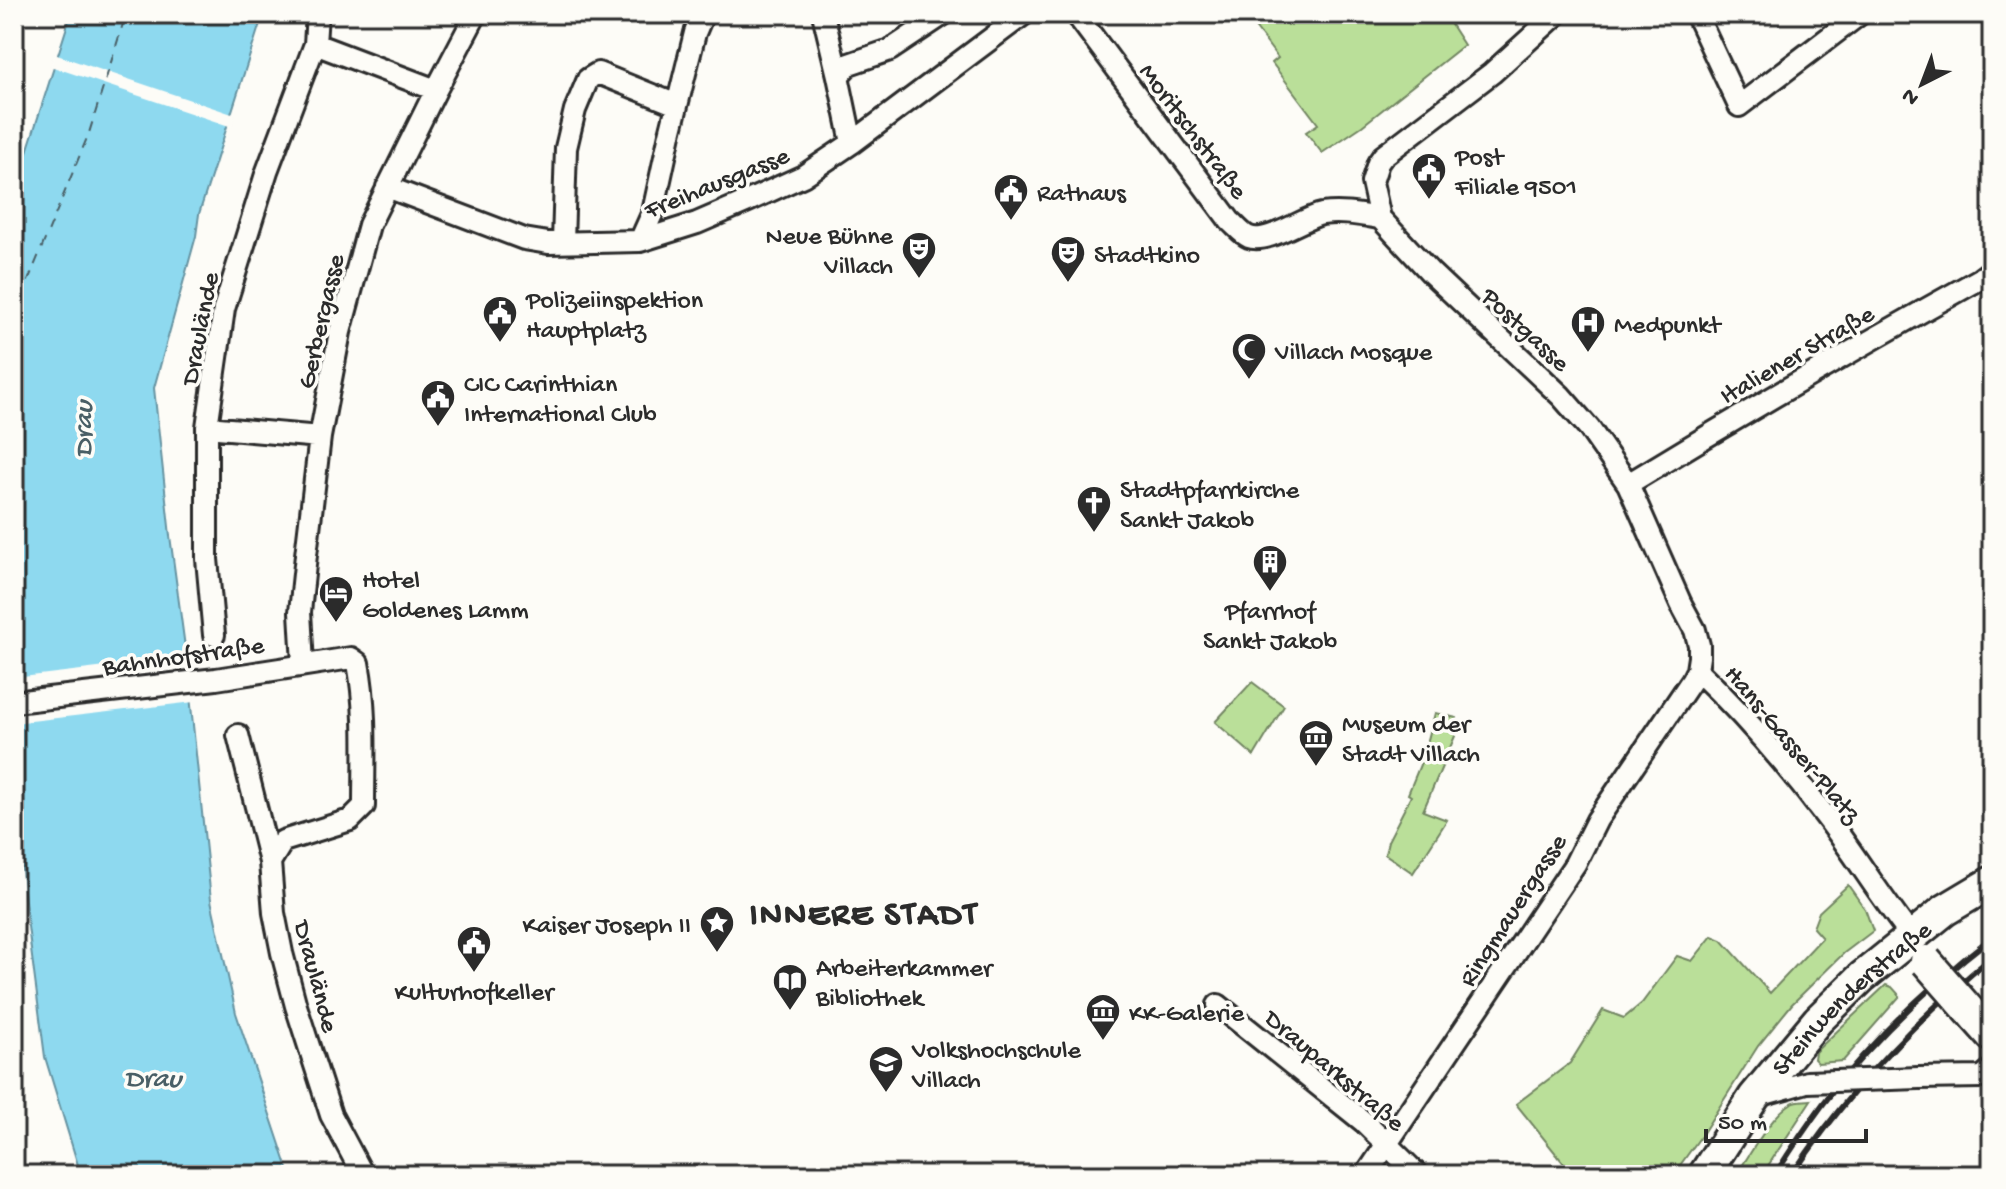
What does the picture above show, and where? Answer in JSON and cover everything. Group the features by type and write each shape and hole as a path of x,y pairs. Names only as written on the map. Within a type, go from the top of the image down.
{"main road":[{"name":"Steinwenderstraße","path":"1704,1175 1754,1097 1818,1020 1862,977 1919,949 1945,910 1992,882"},
{"path":"1919,949 1984,1027"}],"street":[{"name":"Draulände","path":"214,635 207,559 207,427 224,309 263,183 315,44 317,14"},
{"name":"Gerbergasse","path":"303,664 300,612 320,437 340,332 369,225 476,14"},
{"path":"640,241 653,212 695,33 703,14"},
{"path":"823,14 852,143"},
{"path":"838,76 849,64 890,50 944,14"},
{"name":"Freihausgasse","path":"387,187 524,239 548,243 640,241 697,223 803,176 1024,14"},
{"name":"Moritschstraße","path":"1076,14 1230,221 1246,236 1258,239 1323,214 1351,213 1380,218"},
{"path":"1380,218 1372,182 1383,156 1492,73 1557,14"},
{"path":"1696,14 1739,106 1860,14"},
{"path":"315,44 436,90"},
{"path":"563,242 566,148 575,110 588,79 598,73 677,105"},
{"name":"Postgasse","path":"1380,218 1431,273 1561,396 1589,428 1628,484"},
{"name":"Italiener Straße","path":"1628,484 1992,270"},
{"path":"207,427 320,437"},
{"name":"Hans-Gasser-Platz","path":"1628,484 1695,630 1699,645 1697,670 1777,755 1827,817 1919,949"},
{"name":"Bahnhofstraße","path":"14,702 216,679 351,658 358,663 364,730 364,806 350,820 283,841 270,862"},
{"name":"Ringmauergasse","path":"1366,1175 1575,864 1597,820 1697,670"},
{"name":"Draulände","path":"238,735 270,862 274,913 296,1006 331,1115 363,1175"},
{"name":"Drauparkstraße","path":"1218,1005 1364,1122 1418,1175"},
{"path":"1754,1097 1807,1082 1982,1077 1992,1069"}],"green space":[{"path":"1245,14 1444,14 1464,45 1362,126 1322,153 1306,132 1318,124 1272,63 1278,58"},
{"path":"1252,682 1284,706 1254,756 1215,722"},
{"path":"1435,713 1457,718 1458,729 1423,811 1447,820 1413,873 1385,854 1388,841 1411,796 1408,794 1424,755"},
{"path":"1848,885 1865,909 1873,931 1844,953 1792,1004 1758,1046 1673,1175 1573,1175 1516,1104 1570,1063 1603,1010 1624,1018 1642,1003 1677,956 1692,961 1712,936 1722,940 1770,993 1822,938 1813,928 1819,912"},
{"path":"1886,985 1900,996 1843,1061 1818,1063 1814,1059 1815,1052"},
{"path":"1811,1100 1762,1175 1736,1175 1784,1109 1794,1102"}],"water":[{"name":"Drau","path":"71,14 263,14 199,214 196,236 154,388 211,900 236,1013 290,1175 81,1175 45,1057 14,787 14,229 19,177"}],"pier":[{"path":"54,54 235,115 232,127 50,66"},
{"path":"190,657 194,702 14,723 14,678"}],"ferry route":[{"path":"14,315 89,133 126,14"}],"railway":[{"path":"1775,1175 1823,1104 1881,1036 1946,974 1992,937"},
{"path":"1792,1175 1813,1144 1884,1058 1936,1006 1992,957"}],"place":[{"name":"Post Filiale 9501","path":"1429,201"},
{"name":"Rathaus","path":"1011,222"},
{"name":"Neue Bühne Villach","path":"919,280"},
{"name":"Stadtkino","path":"1068,284"},
{"name":"Polizeiinspektion Hauptplatz","path":"500,344"},
{"name":"Medpunkt","path":"1588,354"},
{"name":"Villach Mosque","path":"1249,381"},
{"name":"CIC Carinthian International Club","path":"438,428"},
{"name":"Stadtpfarrkirche Sankt Jakob","path":"1094,534"},
{"name":"Pfarrhof Sankt Jakob","path":"1270,593"},
{"name":"Hotel Goldenes Lamm","path":"336,624"},
{"name":"Museum der Stadt Villach","path":"1316,768"},
{"name":"Kaiser Joseph II","path":"717,954"},
{"name":"Kulturhofkeller","path":"474,974"},
{"name":"Arbeiterkammer Bibliothek","path":"790,1012"},
{"name":"KK-Galerie","path":"1103,1042"},
{"name":"Volkshochschule Villach","path":"886,1094"}],"district":[{"name":"INNERE STADT","path":"864,911"}]}
